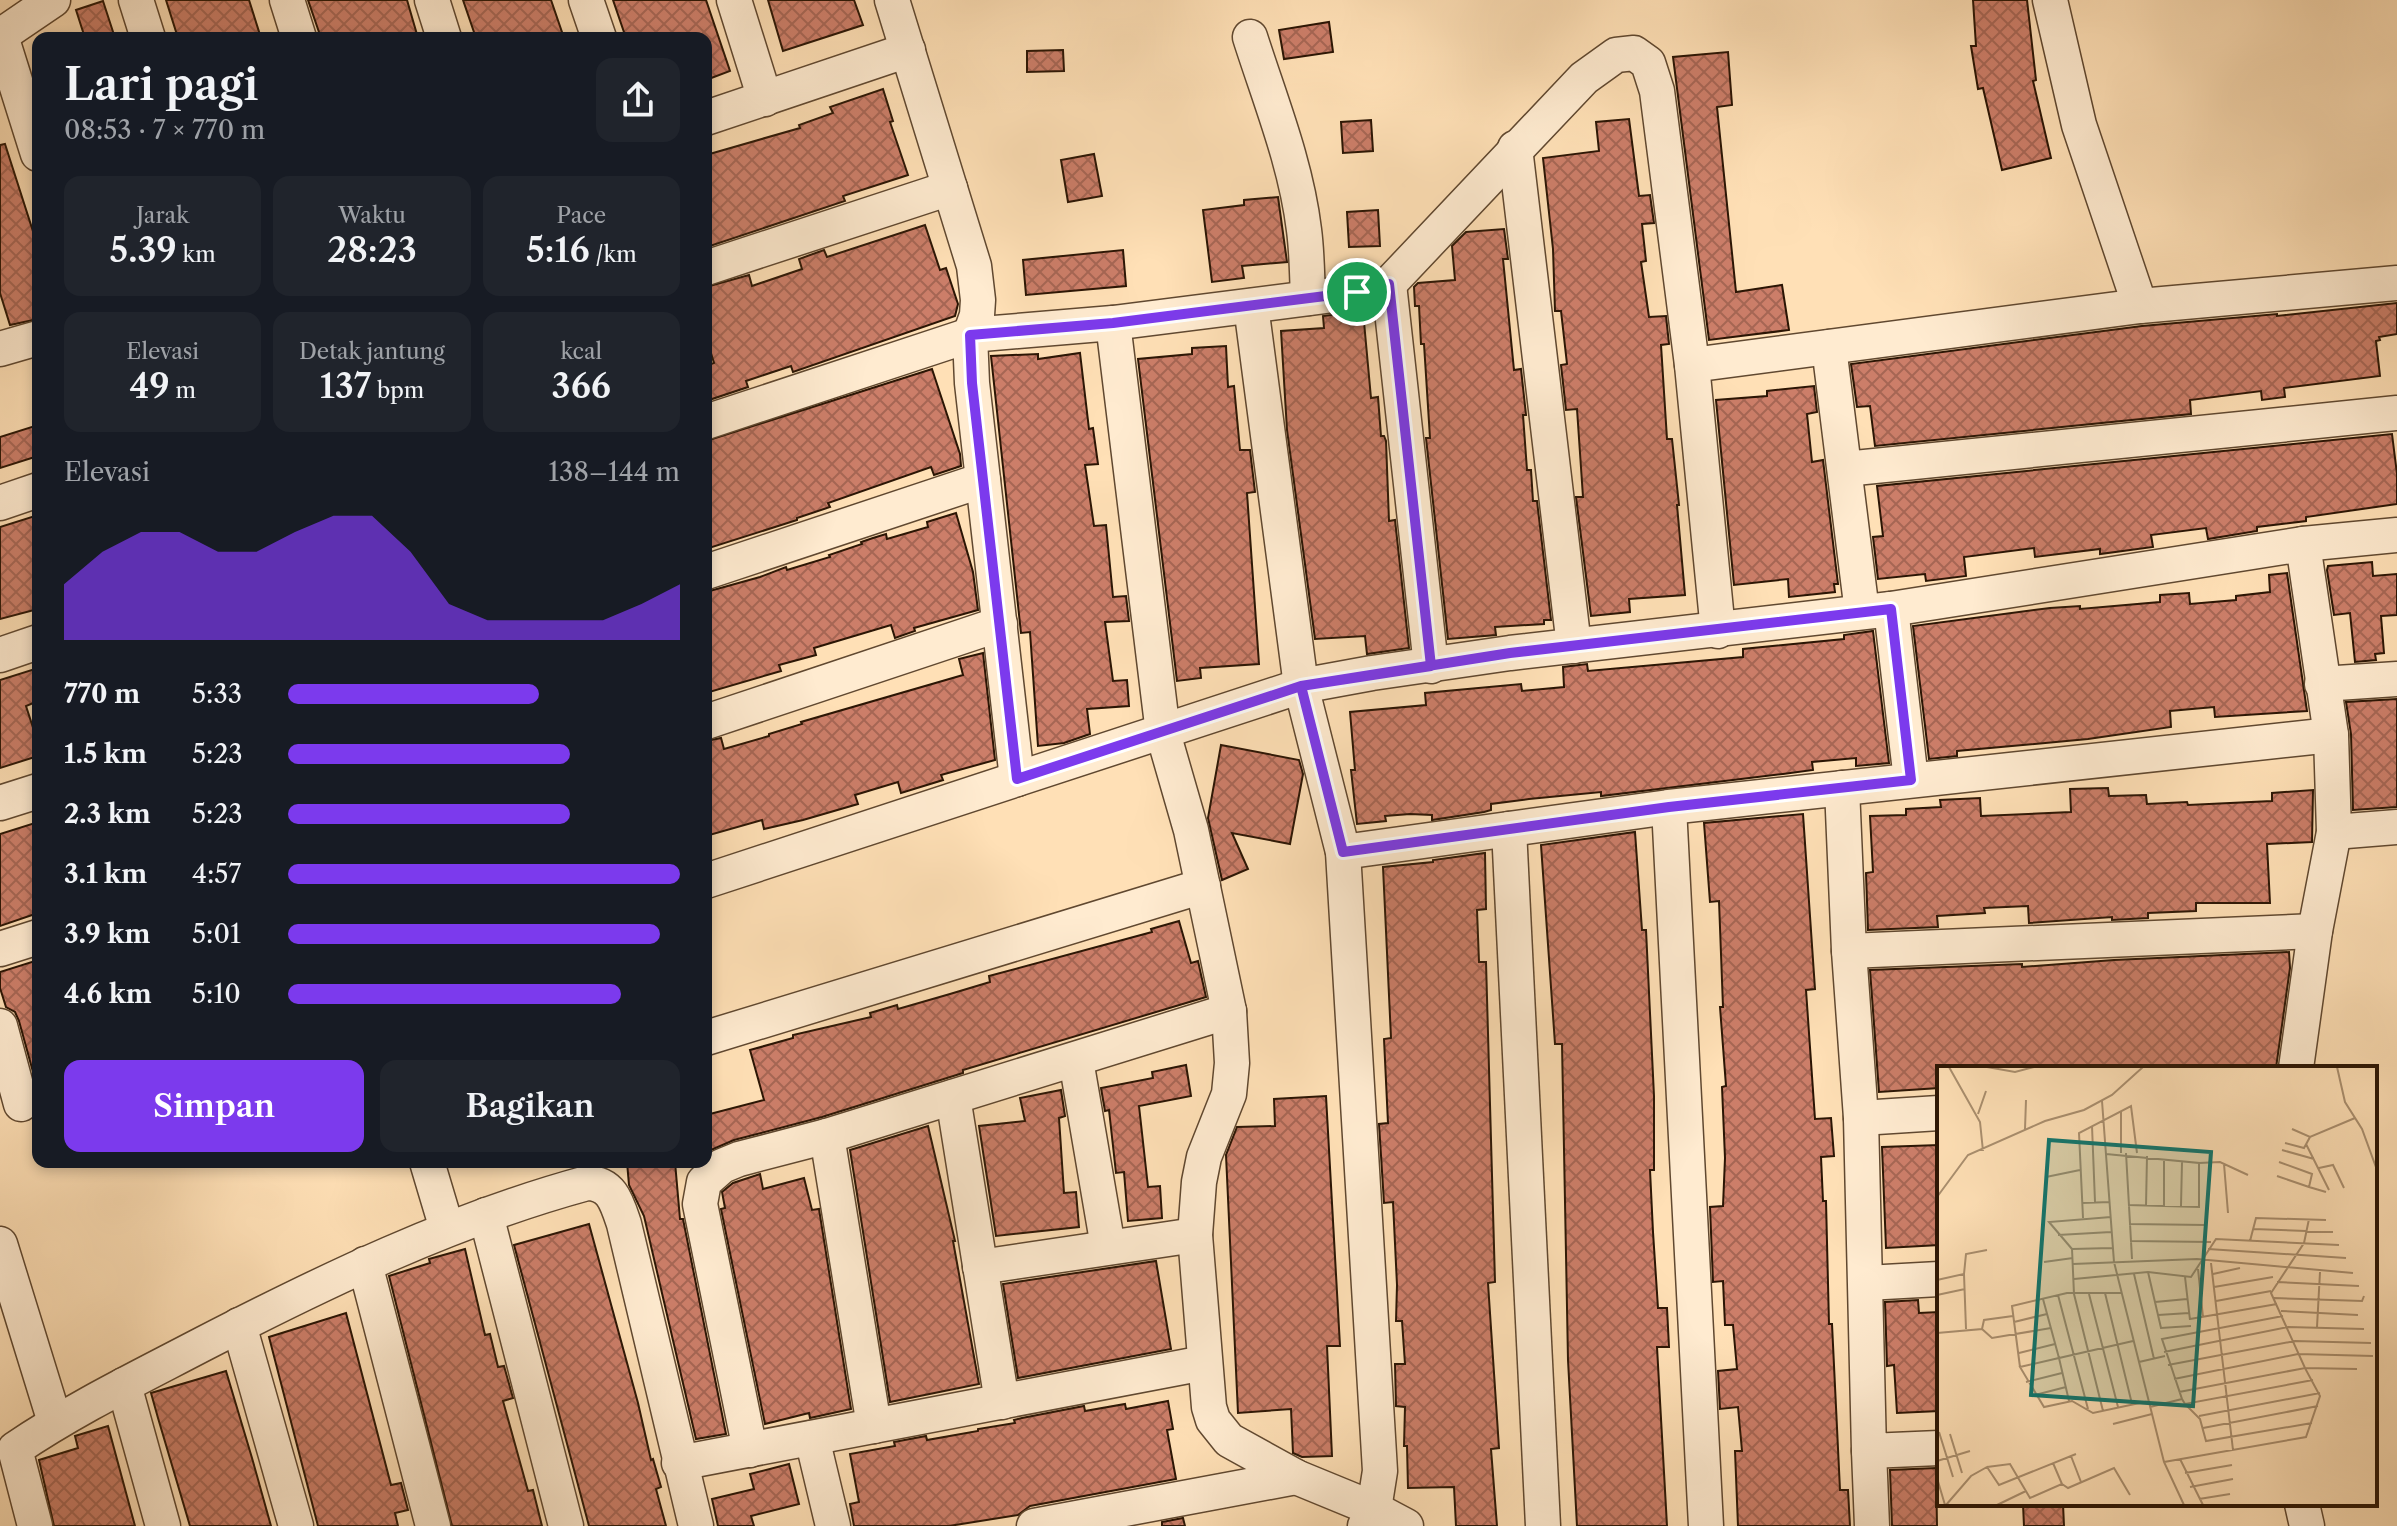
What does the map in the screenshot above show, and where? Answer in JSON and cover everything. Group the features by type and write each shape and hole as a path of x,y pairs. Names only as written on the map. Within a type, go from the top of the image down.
{"street":[{"path":"32,135 1,36 53,0"},
{"path":"136,0 146,32"},
{"path":"287,0 297,32"},
{"path":"432,0 442,32"},
{"path":"586,0 597,32"},
{"path":"734,0 765,99"},
{"path":"892,0 974,266 978,288 977,315 970,335 972,383 1017,779"},
{"path":"2050,0 2079,125 2140,306"},
{"path":"1250,37 1296,184 1304,228 1308,298"},
{"path":"712,116 908,50"},
{"path":"712,420 970,335 1113,323 1374,289 1389,284 1515,148 1603,63 1616,55 1634,53 1648,63 1657,91 1692,365 1718,631"},
{"path":"1515,148 1574,646"},
{"path":"712,266 950,188"},
{"path":"1692,365 2140,306 2397,283"},
{"path":"1389,284 1431,666"},
{"path":"1251,306 1301,686 1343,852 1380,1471 1369,1518"},
{"path":"1113,323 1163,733 1203,886 1229,1011 1232,1063 1229,1094 1204,1157 1195,1235 1204,1363 1213,1420 1229,1440 1369,1518 1406,1526"},
{"path":"0,349 32,340"},
{"path":"1829,347 1845,469 1911,780"},
{"path":"1845,469 2397,413"},
{"path":"712,570 983,480"},
{"path":"0,503 32,492"},
{"path":"712,879 1301,686 1574,646 1876,610 2303,544 2397,535"},
{"path":"2296,1066 2315,931 2334,832 2331,735 2303,544"},
{"path":"712,720 1000,624"},
{"path":"0,655 32,644"},
{"path":"2322,684 2397,679"},
{"path":"1343,852 1669,807 2331,735"},
{"path":"1842,788 1861,1118 1872,1526"},
{"path":"0,803 32,793"},
{"path":"1669,807 1706,1526"},
{"path":"2334,832 2397,827"},
{"path":"1509,829 1543,1526"},
{"path":"712,1036 1203,886"},
{"path":"1849,951 2315,931"},
{"path":"0,949 32,939"},
{"path":"750,1450 703,1222 700,1192 704,1182 722,1166 739,1159 827,1136 1229,1011"},
{"path":"0,1026 20,1104"},
{"path":"1076,1060 1108,1247"},
{"path":"953,1097 1002,1402"},
{"path":"1861,1118 1937,1113"},
{"path":"827,1136 874,1426"},
{"path":"429,1168 447,1229"},
{"path":"35,1526 8,1454 55,1422 239,1325 365,1264 486,1215 587,1183 598,1183 608,1188 624,1224 696,1526"},
{"path":"486,1215 566,1526"},
{"path":"980,1267 1195,1235"},
{"path":"0,1244 55,1422"},
{"path":"365,1264 433,1526"},
{"path":"1866,1283 1937,1279"},
{"path":"239,1325 296,1526"},
{"path":"679,1463 1204,1363"},
{"path":"124,1385 163,1526"},
{"path":"812,1438 833,1526"},
{"path":"1869,1451 1937,1448"},
{"path":"1034,1526 1296,1477"},
{"path":"2302,1506 2307,1526"}],"building":[{"path":"166,0 249,0 259,32 176,32"},
{"path":"308,0 407,0 416,32 319,32"},
{"path":"463,0 551,0 562,32 474,32"},
{"path":"613,0 706,0 730,71 712,78 712,32 624,32"},
{"path":"768,0 854,0 863,25 783,51"},
{"path":"1973,0 2027,0 2036,80 2033,81 2051,158 2002,170 1983,88 1978,89 1971,46 1976,46"},
{"path":"103,1 113,32 83,32 76,10"},
{"path":"1329,22 1333,52 1284,59 1279,30"},
{"path":"1063,50 1064,71 1027,72 1027,51"},
{"path":"1728,52 1732,105 1717,107 1736,292 1782,285 1789,330 1709,340 1673,57"},
{"path":"883,89 893,121 890,122 908,175 843,196 845,201 712,245 712,153 800,128 799,125 833,113 830,107"},
{"path":"1629,119 1639,196 1650,195 1654,223 1642,224 1646,261 1641,262 1649,317 1666,316 1669,344 1661,345 1667,439 1672,439 1685,595 1629,599 1630,612 1591,616 1576,497 1583,497 1577,409 1566,410 1561,365 1567,364 1561,311 1555,311 1553,249 1543,158 1599,151 1596,122"},
{"path":"1371,120 1373,151 1343,153 1341,122"},
{"path":"5,144 32,228 32,320 10,325 0,293 0,145"},
{"path":"1094,154 1102,196 1068,202 1061,160"},
{"path":"1278,197 1287,262 1242,266 1244,278 1212,282 1203,210 1244,205 1244,200"},
{"path":"1378,210 1380,246 1349,247 1347,212"},
{"path":"925,225 940,270 946,268 958,304 955,316 793,372 791,366 746,381 748,387 712,399 712,285 749,275 752,286 802,269 799,259 824,250 827,257"},
{"path":"1504,229 1508,259 1503,259 1514,370 1521,369 1527,470 1531,470 1533,501 1537,501 1551,620 1544,620 1544,624 1495,627 1496,635 1448,639 1426,438 1430,438 1424,344 1421,344 1419,306 1415,306 1414,287 1418,283 1455,280 1452,246 1466,232"},
{"path":"1123,250 1126,286 1026,295 1023,260"},
{"path":"2397,303 2397,334 2379,337 2380,340 2376,341 2380,376 2284,388 2285,397 2262,400 2261,391 2190,400 2191,414 1875,446 1870,406 1857,407 1851,364 2142,326"},
{"path":"1363,311 1371,398 1378,397 1381,436 1386,441 1389,521 1395,520 1409,648 1367,654 1365,636 1315,639 1287,430 1281,331 1324,328 1323,316"},
{"path":"1226,346 1228,387 1234,386 1240,450 1250,450 1255,492 1247,493 1259,664 1200,668 1201,678 1177,681 1138,359 1192,354 1192,348"},
{"path":"1080,353 1089,429 1093,428 1098,464 1085,465 1094,526 1106,525 1113,597 1126,596 1129,621 1105,622 1113,681 1127,680 1129,706 1087,709 1090,734 1064,743 1038,746 1030,632 1021,633 991,356 1038,354 1038,359"},
{"path":"932,369 960,454 961,466 934,475 931,467 828,503 830,507 797,520 712,547 712,439"},
{"path":"1814,386 1817,412 1807,414 1812,462 1823,460 1838,584 1834,584 1835,592 1789,597 1788,579 1734,585 1716,400 1767,396 1767,391"},
{"path":"32,427 32,458 0,468 0,437"},
{"path":"2392,434 2397,504 2306,517 2306,521 2257,527 2257,531 2208,539 2206,528 2151,535 2153,547 2100,554 2100,549 2035,557 2034,548 1964,557 1966,576 1926,581 1925,574 1878,579 1873,537 1883,536 1877,486"},
{"path":"956,513 973,572 978,610 914,628 915,631 895,638 891,625 814,648 816,655 779,665 781,671 712,691 712,590 830,557 886,534 887,539 928,527 927,522"},
{"path":"32,517 32,611 0,619 0,527"},
{"path":"2372,562 2373,576 2397,574 2397,615 2381,616 2384,653 2375,654 2376,660 2355,662 2350,613 2334,615 2327,570 2328,566"},
{"path":"2287,573 2307,711 2215,717 2214,707 2170,711 2171,727 2088,739 1957,751 1957,756 1929,759 1913,626 2050,608 2080,606 2080,609 2160,602 2160,595 2189,593 2190,604 2236,600 2236,596 2270,592 2269,575"},
{"path":"1873,631 1889,763 1856,766 1856,758 1812,762 1813,770 1601,796 1601,792 1529,799 1491,804 1491,810 1484,812 1432,820 1432,815 1410,814 1385,816 1386,821 1357,824 1351,770 1355,770 1350,712 1426,705 1425,693 1521,684 1522,691 1564,687 1563,667 1587,664 1588,671 1743,657 1743,649 1844,639 1844,635"},
{"path":"983,653 995,760 941,775 943,780 901,793 898,782 855,795 858,804 803,820 764,829 762,820 712,834 712,740 721,738 724,749 769,736 801,722 963,675 959,659"},
{"path":"32,670 32,704 26,706 32,724 32,758 0,768 0,680"},
{"path":"2397,699 2397,807 2353,810 2351,734 2346,702"},
{"path":"1221,745 1299,760 1303,774 1290,844 1232,833 1248,869 1222,880 1208,818"},
{"path":"2108,788 2109,796 2146,795 2147,804 2187,802 2188,805 2272,801 2272,793 2313,790 2312,842 2267,844 2270,903 2196,903 2196,911 2148,913 2148,918 2112,920 2112,917 2029,923 2028,906 1984,908 1985,913 1937,916 1938,927 1868,930 1866,873 1873,872 1870,816 1906,815 1906,809 1941,807 1940,800 1980,798 1981,816 2071,812 2070,789"},
{"path":"1803,814 1815,989 1806,990 1815,1119 1831,1118 1834,1156 1821,1157 1823,1201 1826,1201 1829,1324 1832,1324 1840,1490 1848,1490 1850,1526 1738,1526 1735,1451 1742,1451 1738,1407 1720,1409 1718,1371 1737,1369 1733,1325 1725,1325 1723,1281 1713,1282 1710,1207 1723,1206 1725,1158 1722,1087 1726,1086 1720,1007 1723,1007 1719,901 1710,902 1704,823"},
{"path":"32,824 32,915 0,926 0,834"},
{"path":"1635,832 1642,930 1646,930 1654,1096 1654,1170 1650,1170 1658,1308 1667,1308 1669,1347 1657,1347 1667,1526 1577,1526 1568,1360 1562,1044 1555,1044 1541,845"},
{"path":"1485,853 1486,909 1477,910 1479,962 1486,962 1495,1282 1488,1283 1499,1448 1491,1449 1497,1526 1456,1526 1454,1487 1408,1488 1407,1446 1404,1446 1405,1407 1396,1406 1395,1364 1405,1364 1402,1321 1396,1321 1393,1202 1384,1203 1379,1124 1388,1123 1384,1039 1391,1038 1383,867"},
{"path":"1179,921 1191,963 1198,961 1206,997 963,1070 963,1073 822,1117 734,1140 712,1150 712,1113 764,1100 750,1050 793,1038 793,1035 871,1017 870,1013 897,1005 898,1009 990,982 989,976 1152,932 1151,929"},
{"path":"2289,952 2290,968 2276,1066 1937,1066 1937,1088 1879,1092 1870,970 2022,964 2022,967"},
{"path":"32,962 32,1068 19,1021 15,1012 6,1007 0,988 0,972"},
{"path":"1186,1065 1191,1096 1139,1106 1148,1187 1160,1186 1162,1218 1128,1221 1124,1172 1116,1173 1109,1110 1105,1111 1101,1088 1153,1078 1152,1072"},
{"path":"1061,1090 1065,1116 1059,1118 1064,1193 1076,1192 1079,1227 996,1236 979,1126 1025,1121 1020,1098"},
{"path":"1326,1096 1340,1346 1327,1346 1332,1456 1302,1457 1293,1453 1291,1409 1238,1413 1226,1155 1237,1127 1275,1126 1274,1099"},
{"path":"928,1126 955,1241 979,1384 890,1402 850,1150"},
{"path":"1937,1145 1937,1245 1886,1248 1882,1147"},
{"path":"628,1168 676,1168 680,1219 683,1219 726,1434 696,1439 644,1216 629,1185"},
{"path":"760,1174 763,1189 804,1178 812,1210 819,1209 851,1409 810,1418 809,1413 765,1424 721,1209 725,1208 722,1192 733,1183"},
{"path":"589,1224 651,1460 661,1487 656,1489 666,1526 589,1526 514,1245"},
{"path":"465,1249 485,1335 490,1334 498,1367 504,1366 513,1398 503,1401 528,1491 533,1490 542,1526 452,1526 389,1276 430,1263 429,1259"},
{"path":"1156,1261 1171,1349 1018,1378 1003,1284"},
{"path":"1918,1300 1919,1313 1937,1312 1937,1411 1897,1413 1894,1365 1887,1366 1885,1302"},
{"path":"346,1313 391,1485 401,1483 408,1510 395,1513 398,1526 318,1526 269,1337"},
{"path":"226,1371 271,1526 190,1526 158,1418 151,1393"},
{"path":"1168,1401 1173,1429 1167,1430 1176,1479 1030,1506 1018,1515 949,1526 854,1526 850,1504 859,1502 850,1454 895,1446 894,1442 926,1436 927,1440 978,1431 1015,1423 1014,1420 1022,1418 1084,1406 1085,1411 1125,1404 1126,1409"},
{"path":"108,1426 135,1526 54,1526 39,1460 78,1448 75,1436"},
{"path":"789,1464 799,1504 751,1516 754,1526 718,1526 712,1499 754,1489 750,1474"},
{"path":"1936,1468 1937,1526 1892,1526 1890,1470"},
{"path":"2023,1506 2063,1506 2064,1526 2024,1526"},
{"path":"1183,1518 1185,1526 1162,1526 1162,1522"}],"route":[{"path":"1357,292 1113,323 970,335 972,383 1017,779 1301,686 1372,673 1431,666 1510,653 1891,609 1911,780 1669,807 1343,852 1301,686 1431,666 1389,284 1357,292"}]}
